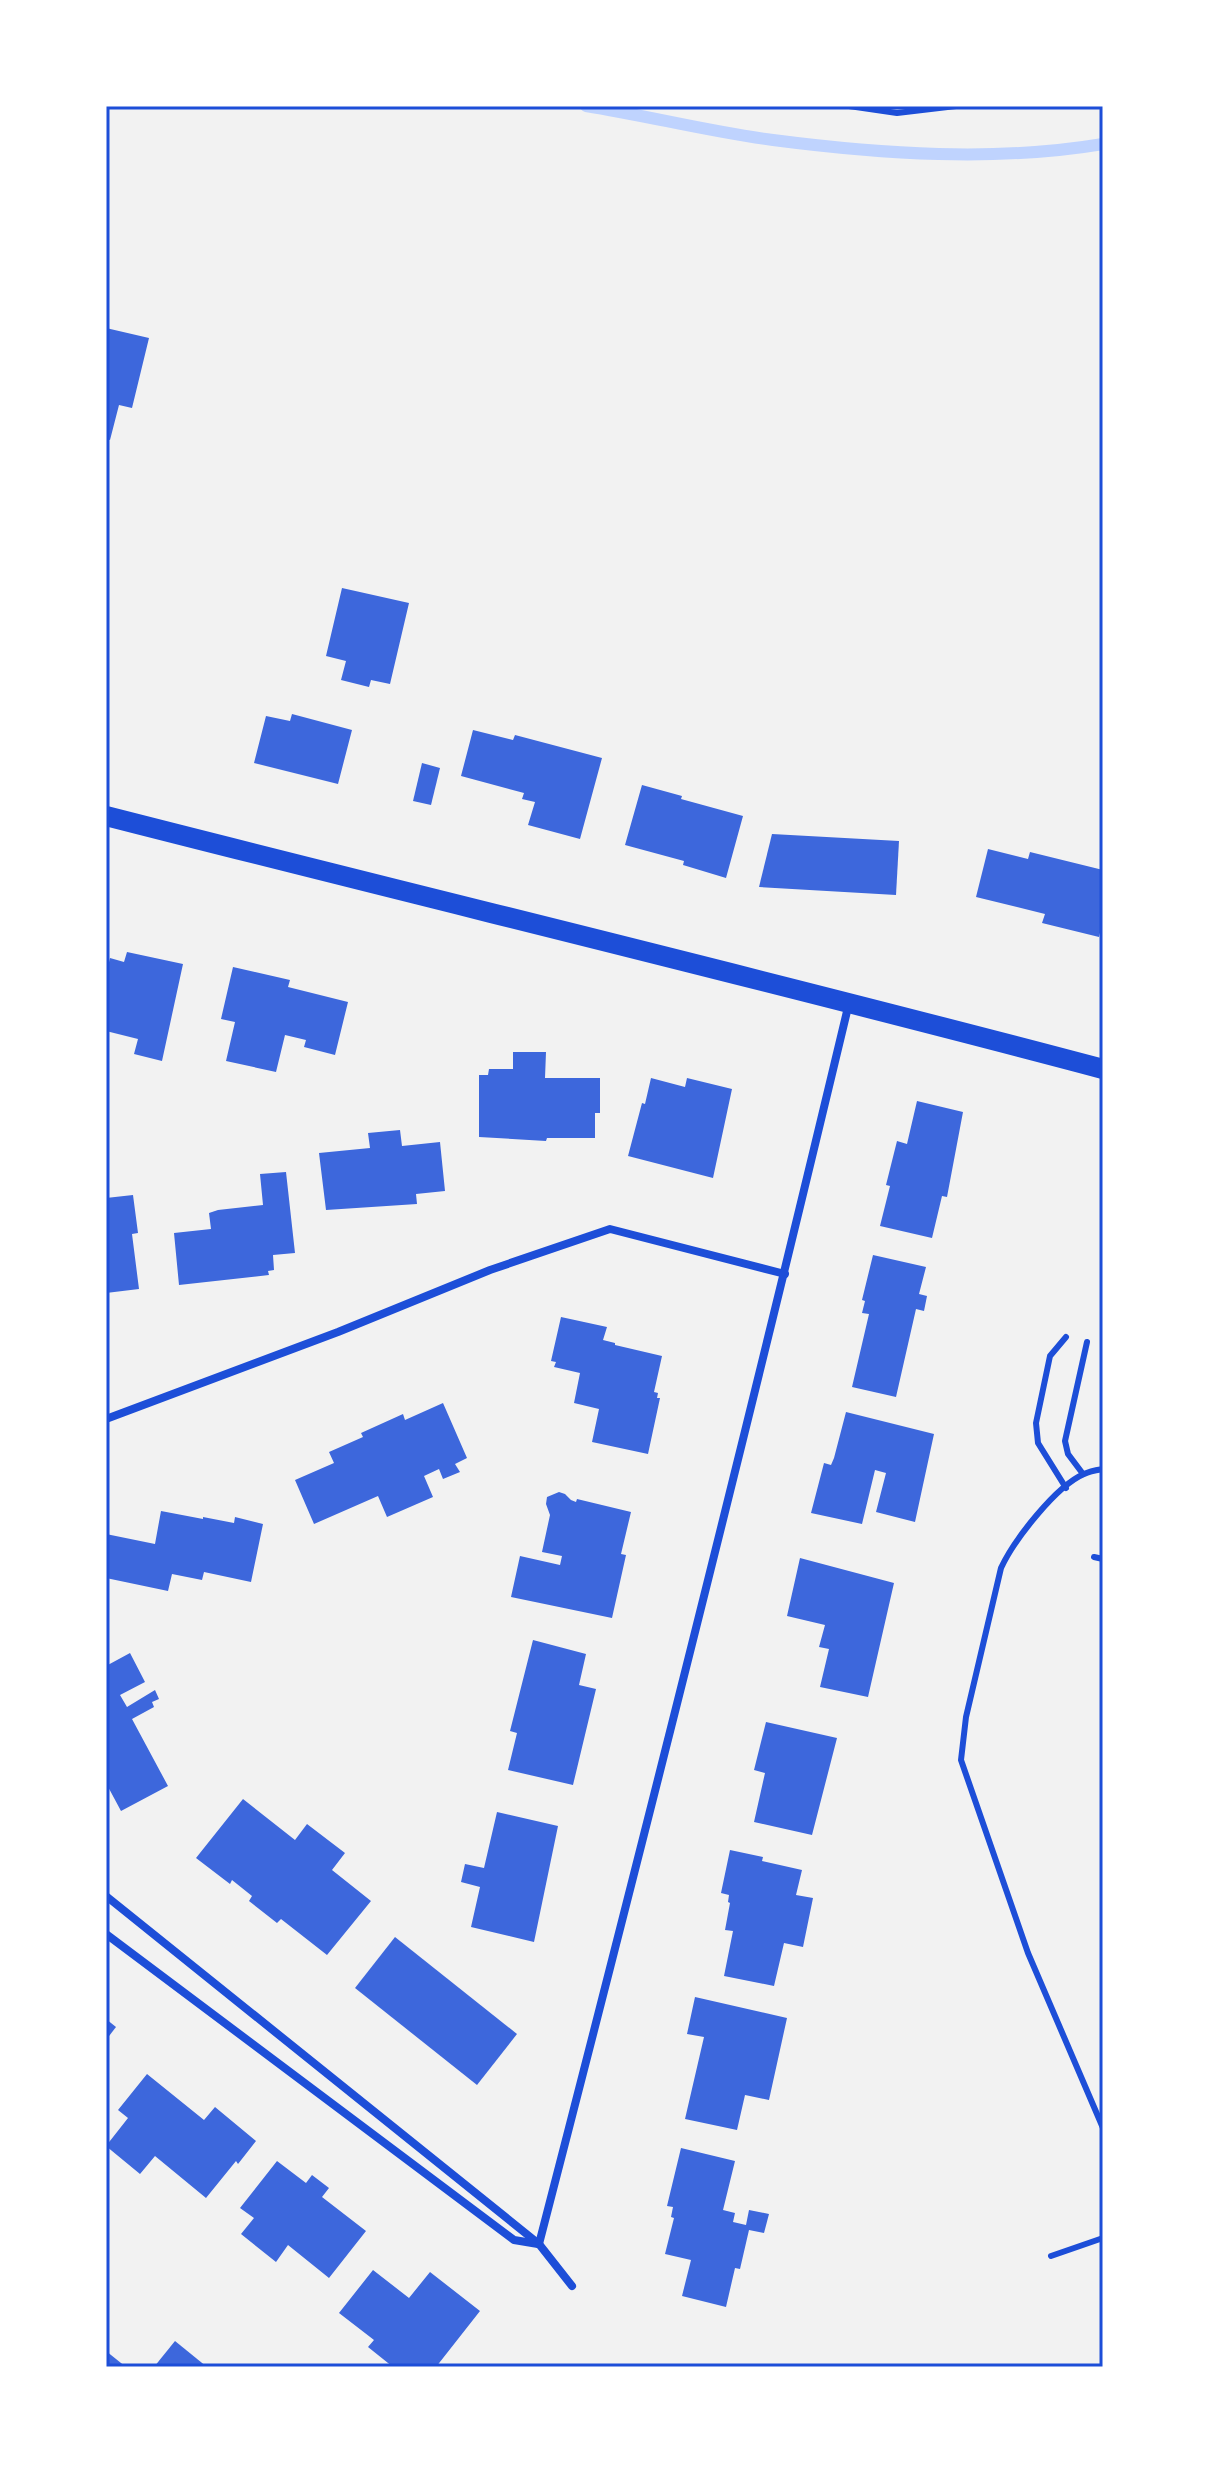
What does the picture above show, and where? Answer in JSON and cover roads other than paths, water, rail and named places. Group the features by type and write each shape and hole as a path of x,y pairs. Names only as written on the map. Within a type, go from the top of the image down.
{"main road":[{"path":"106,816 849,1002 1103,1069"}],"street":[{"path":"539,2244 785,1274 849,1002"},
{"path":"106,1419 338,1332 490,1270 610,1229 785,1274"},
{"path":"106,1896 539,2244 572,2286"},
{"path":"106,1934 514,2240 539,2244"}],"lane":[{"path":"849,106 897,113 956,106"},
{"path":"1066,1337 1050,1356 1036,1423 1038,1443 1066,1488"},
{"path":"1083,1474 1068,1454 1065,1441 1087,1342"},
{"path":"1103,1469 1083,1474 1066,1488 1010,1549 1001,1568 966,1717 961,1760 1028,1953 1103,2128"},
{"path":"1094,1557 1103,1559"},
{"path":"1051,2256 1103,2238"}],"waterway":[{"path":"586,106 749,137 897,152 1021,153 1103,144"}]}
